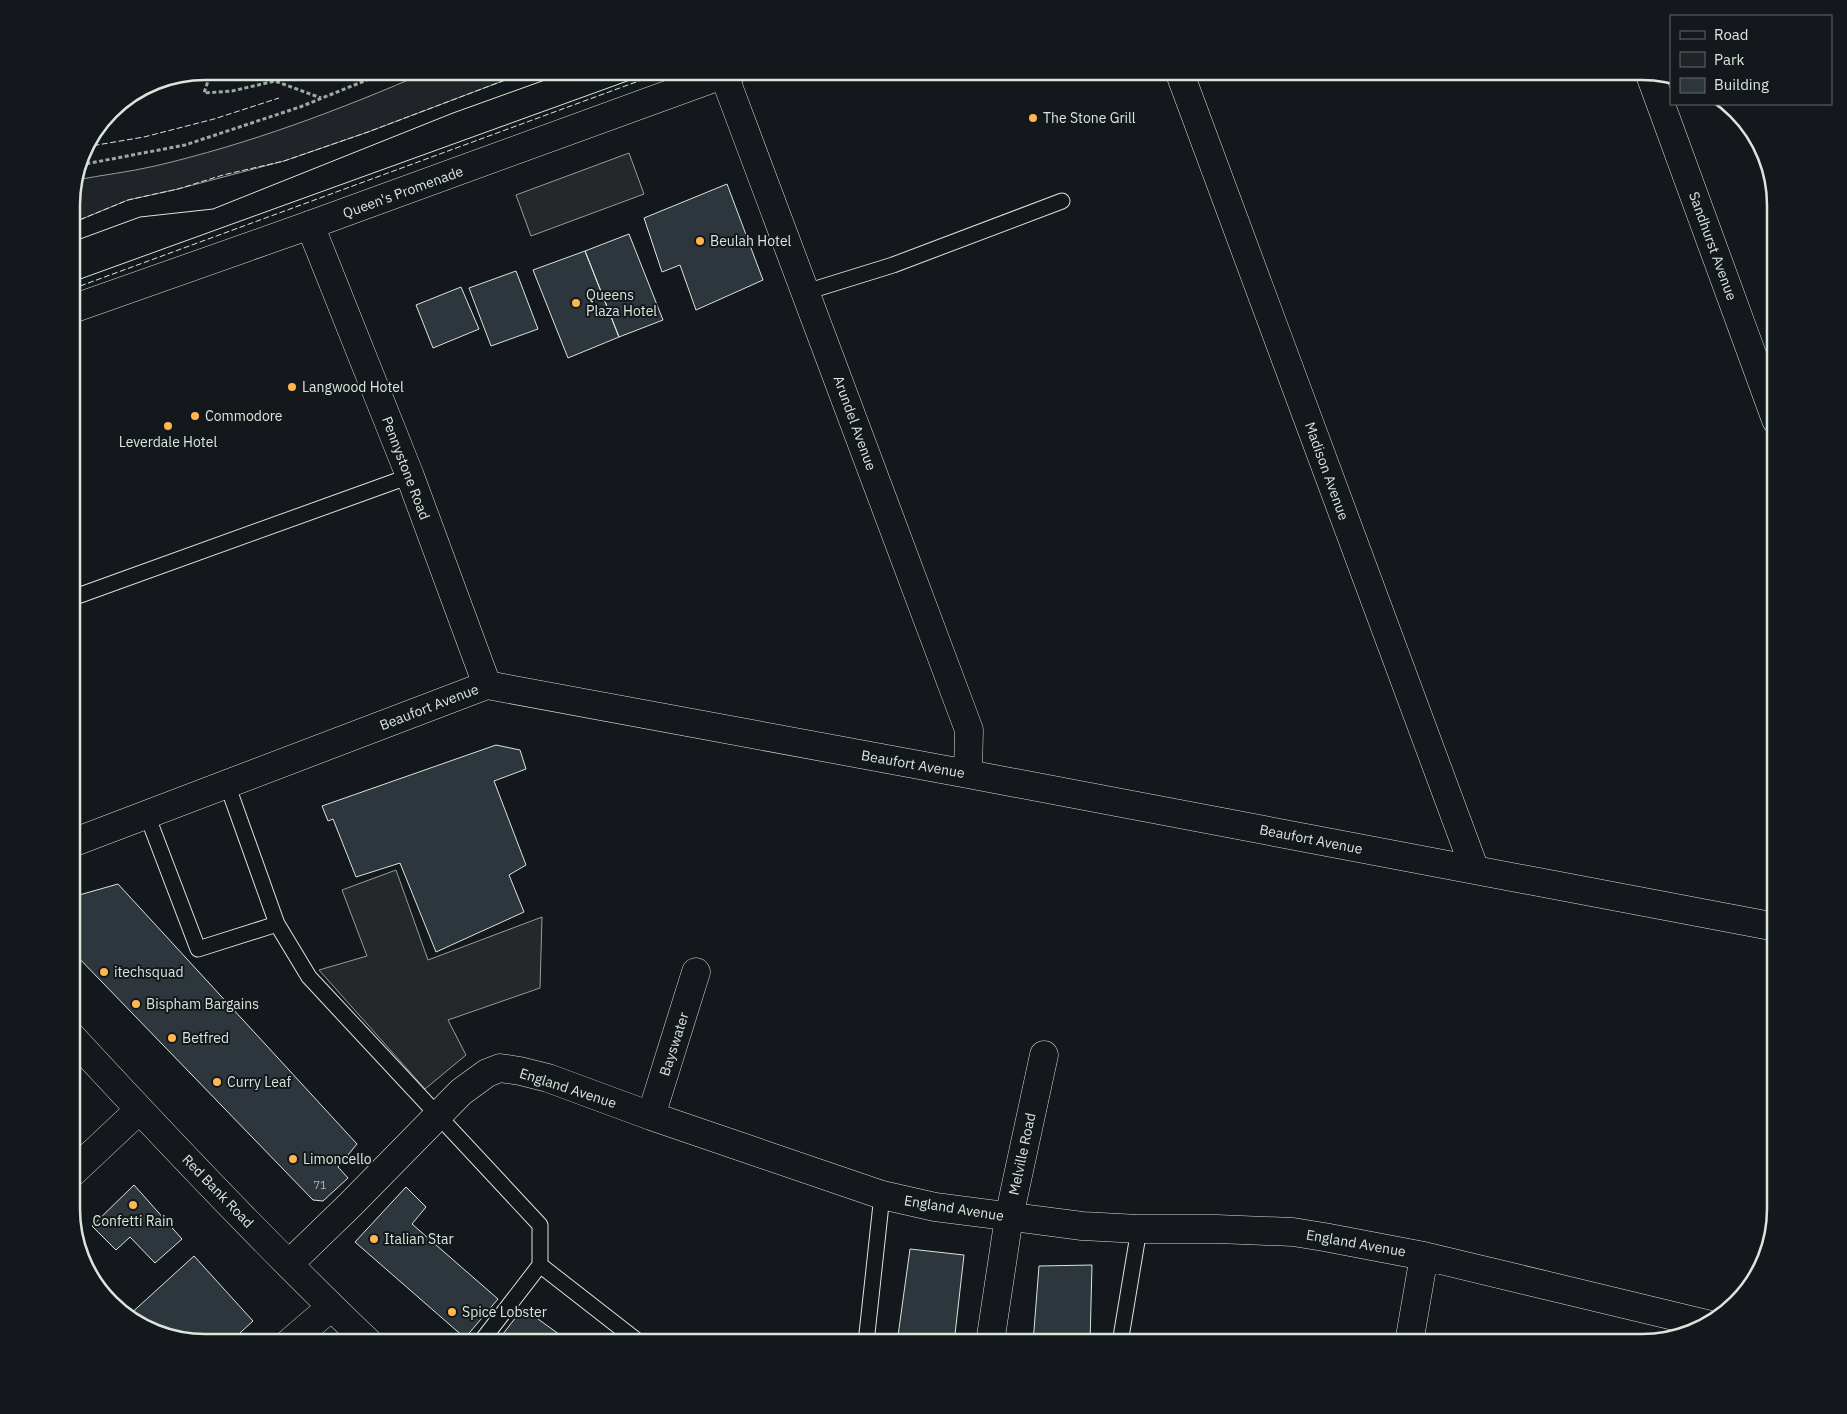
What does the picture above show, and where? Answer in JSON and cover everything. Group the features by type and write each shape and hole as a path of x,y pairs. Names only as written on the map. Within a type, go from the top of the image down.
{"street":[{"name":"Queen's Promenade","path":"80,306 710,80"},
{"name":"Arundel Avenue","path":"731,80 806,292 969,730 968,774"},
{"name":"Madison Avenue","path":"1182,80 1475,870"},
{"name":"Sandhurst Avenue","path":"1652,80 1767,395"},
{"name":"Pennystone Road","path":"310,225 410,476 487,686"},
{"name":"Beaufort Avenue","path":"80,840 487,686 968,774 1767,924"},
{"name":"Bayswater","path":"651,1116 696,972"},
{"name":"Red Bank Road","path":"80,1046 139,1110 359,1334"},
{"name":"Melville Road","path":"991,1334 1009,1217 1044,1055"},
{"name":"England Avenue","path":"289,1264 461,1092 487,1073 500,1068 548,1078 651,1116 882,1195 936,1207 1082,1226 1293,1232 1424,1256 1696,1321"},
{"path":"80,1165 139,1110"},
{"path":"1411,1334 1424,1256"},
{"path":"300,1334 331,1307"}],"lane":[{"path":"806,292 893,265 1062,201"},
{"path":"80,595 410,476"},
{"path":"227,784 277,924 309,977 540,1225 540,1265 487,1334"},
{"path":"147,815 198,949 277,924"},
{"path":"867,1334 882,1195"},
{"path":"1122,1334 1139,1229"},
{"path":"540,1265 628,1334"}],"path":[{"path":"208,80 204,93 232,91 275,81 322,99"},
{"path":"88,163 185,145 322,99 367,80"}],"green space":[{"path":"407,80 505,80 368,132 284,161 128,200 80,220 80,197 83,179 155,166 260,137"}],"shaded area":[{"path":"629,153 644,194 531,236 516,195"},
{"path":"396,870 428,960 542,917 540,988 448,1020 466,1055 425,1089 319,970 367,956 342,890"}],"building":[{"name":"Beulah Hotel","path":"727,184 763,280 696,310 680,265 662,272 644,218"},
{"path":"629,234 663,320 619,337 585,251"},
{"name":"Queens Plaza Hotel","path":"585,251 619,337 568,358 533,270"},
{"path":"516,271 538,329 491,346 469,288"},
{"path":"461,287 479,329 433,348 416,305"},
{"path":"496,745 520,750 526,769 494,781 526,865 509,875 524,912 436,952 400,863 356,877 333,819 328,821 322,806"},
{"path":"118,884 357,1144 338,1167 348,1178 323,1201 313,1200 80,959 80,895"},
{"name":"Confetti Rain","path":"134,1185 182,1239 155,1263 130,1237 116,1250 92,1226"},
{"path":"406,1187 426,1207 412,1224 498,1299 468,1334 460,1334 355,1242"},
{"path":"910,1249 964,1255 955,1334 898,1334"},
{"path":"194,1256 253,1321 239,1334 189,1333 157,1324 134,1311"},
{"path":"1092,1265 1090,1334 1034,1334 1039,1266"},
{"path":"523,1308 559,1334 503,1334"}],"tram line":[{"path":"80,239 140,217 213,209 453,113 545,80"},
{"path":"80,279 630,80"}],"fence":[{"path":"80,220 128,200 284,161 368,132 505,80"},
{"path":"80,286 641,80"},
{"path":"96,145 144,137 214,119 279,98"}],"place":[{"name":"The Stone Grill","path":"1033,118"},
{"name":"Beulah Hotel","path":"700,241"},
{"name":"Queens Plaza Hotel","path":"576,303"},
{"name":"Langwood Hotel","path":"292,387"},
{"name":"Commodore","path":"195,416"},
{"name":"Leverdale Hotel","path":"168,426"},
{"name":"itechsquad","path":"104,972"},
{"name":"Bispham Bargains","path":"136,1004"},
{"name":"Betfred","path":"172,1038"},
{"name":"Curry Leaf","path":"217,1082"},
{"name":"Limoncello","path":"293,1159"},
{"name":"Confetti Rain","path":"133,1205"},
{"name":"Italian Star","path":"374,1239"},
{"name":"Spice Lobster","path":"452,1312"}]}
